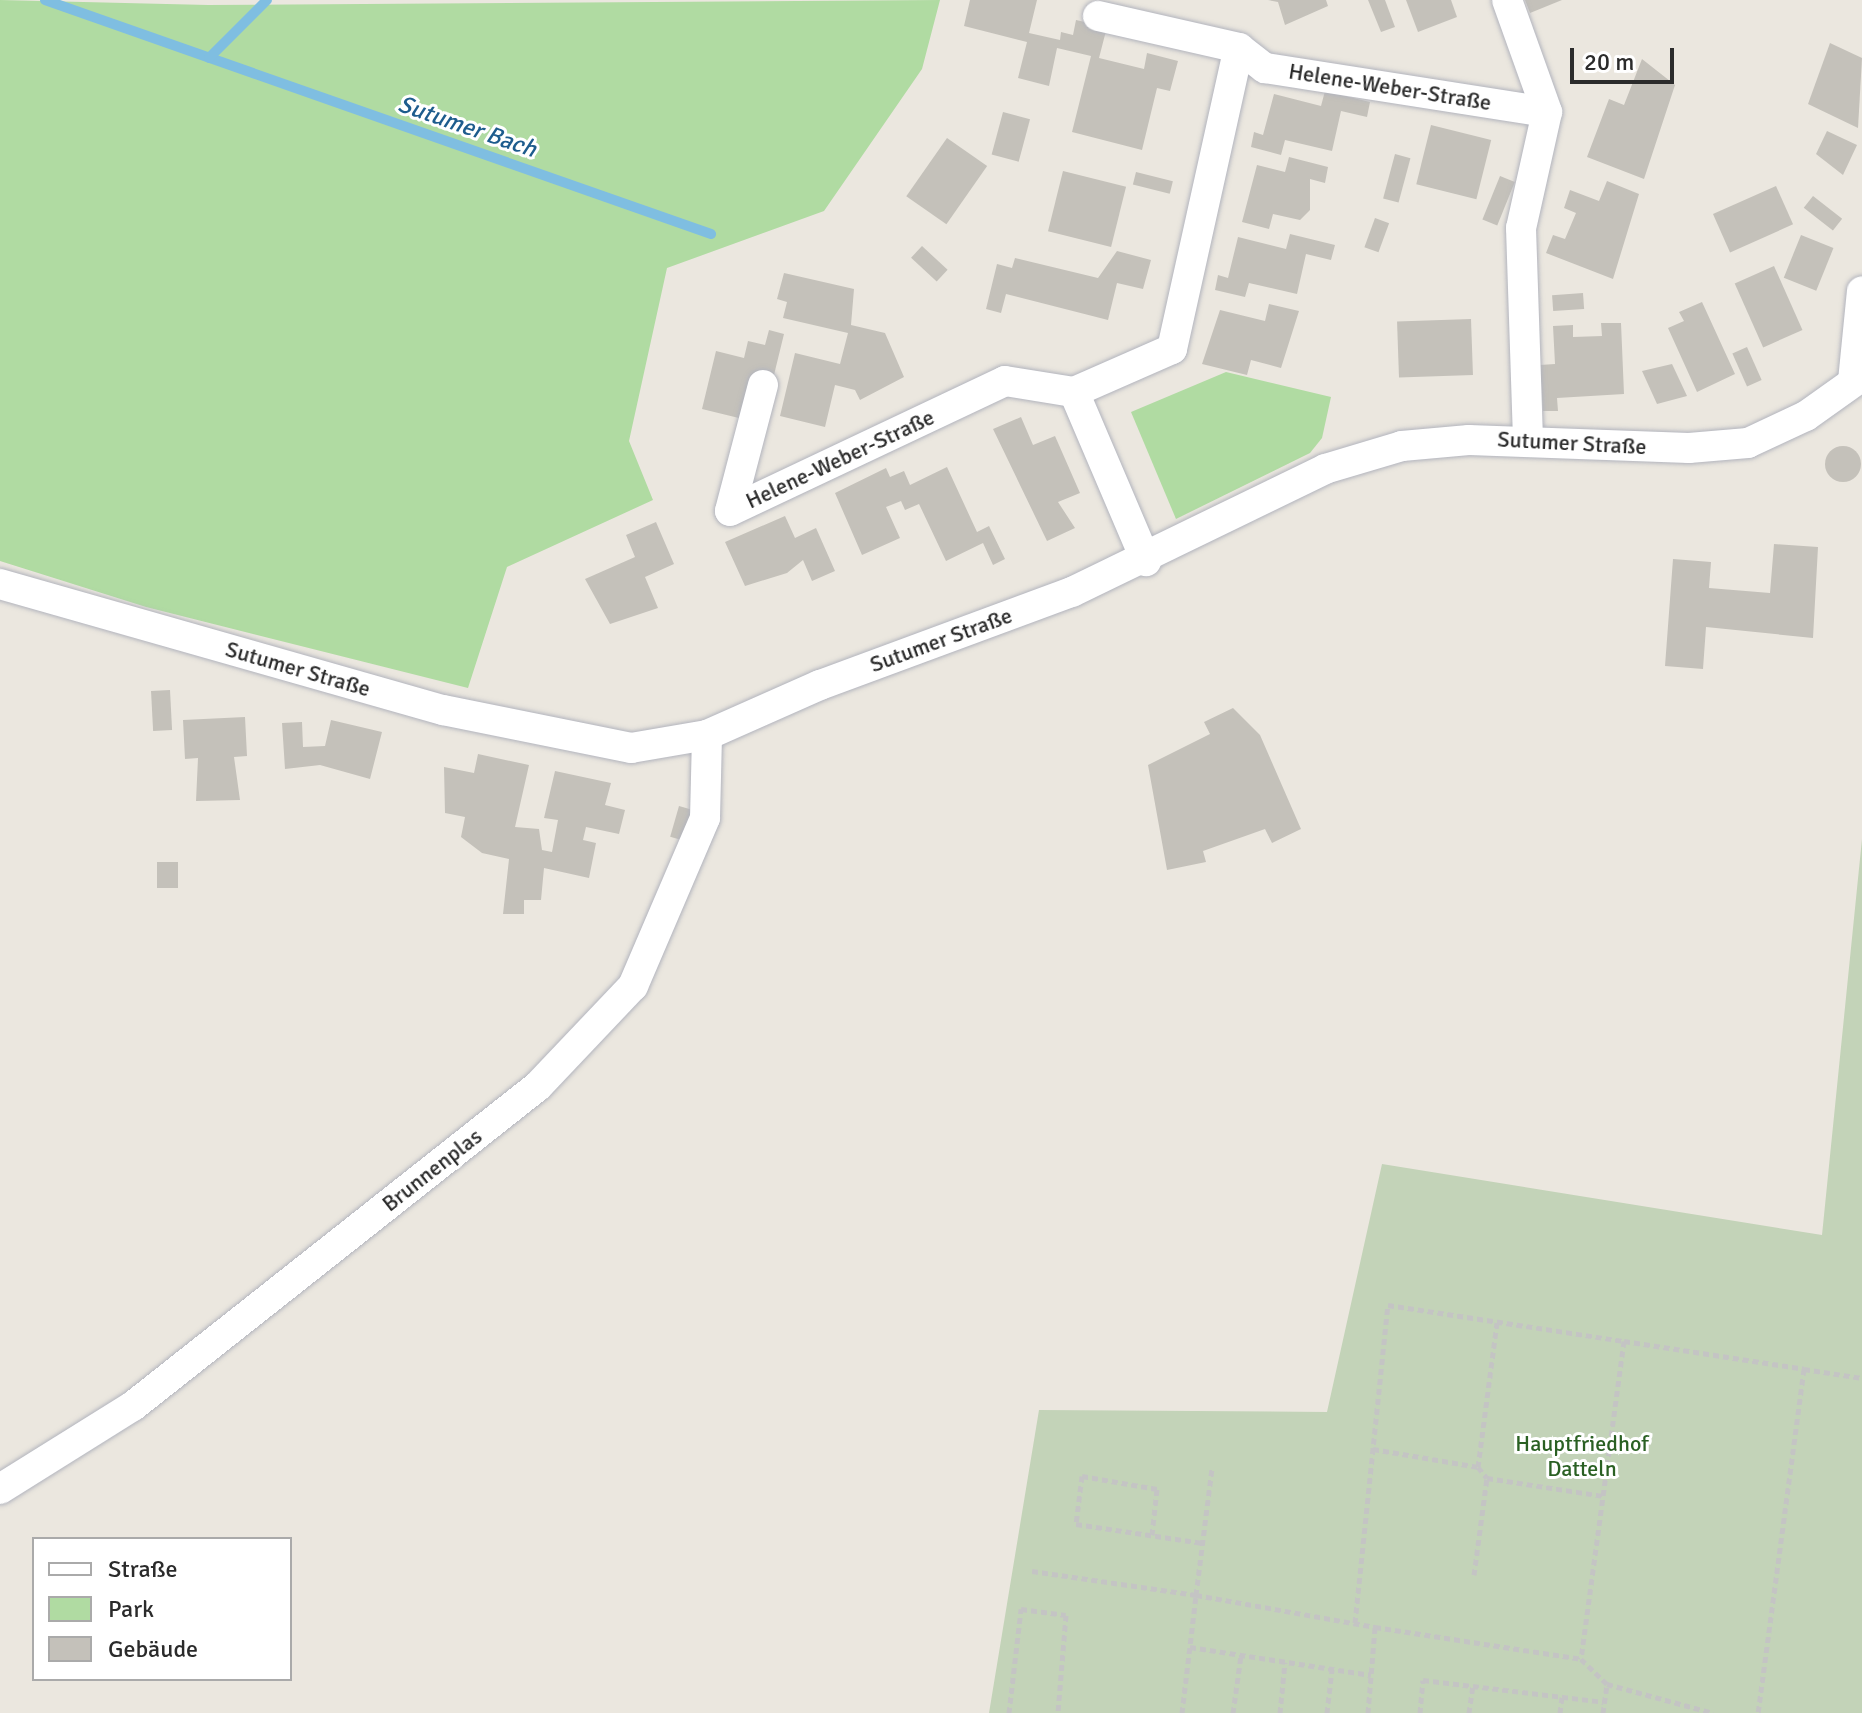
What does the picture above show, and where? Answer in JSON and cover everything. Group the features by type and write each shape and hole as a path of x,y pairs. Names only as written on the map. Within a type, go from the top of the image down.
{"street":[{"path":"1507,0 1547,112 1521,228 1528,438"},
{"name":"Helene-Weber-Straße","path":"1098,16 1239,48 1265,68 1547,112"},
{"path":"1146,561 1074,392 1172,349 1239,48"},
{"path":"1857,378 1862,291"},
{"name":"Sutumer Straße","path":"0,584 443,710 631,748 707,735 1146,561 1325,469 1402,446 1528,438 1626,447 1748,443 1806,416 1857,378"},
{"name":"Helene-Weber-Straße","path":"763,385 730,511 1005,381 1074,392"},
{"name":"Brunnenplas","path":"0,1489 133,1406 538,1086 633,986 705,818 707,735"}],"path":[{"path":"1355,1623 1388,1305 1862,1378"},
{"path":"1478,1467 1497,1322"},
{"path":"1581,1659 1624,1341"},
{"path":"1758,1713 1804,1369"},
{"path":"1373,1449 1478,1467 1487,1478 1603,1496"},
{"path":"1182,1713 1212,1469"},
{"path":"1152,1535 1157,1489 1082,1476 1076,1524 1203,1543"},
{"path":"1474,1575 1487,1478"},
{"path":"1032,1571 1581,1659 1607,1684 1713,1713"},
{"path":"1009,1713 1021,1609 1066,1615 1058,1713"},
{"path":"1368,1713 1375,1627"},
{"path":"1190,1647 1371,1675"},
{"path":"1233,1713 1241,1655"},
{"path":"1280,1713 1285,1662"},
{"path":"1327,1713 1332,1669"},
{"path":"1420,1713 1423,1680 1604,1702"},
{"path":"1603,1713 1607,1684"},
{"path":"1469,1713 1473,1686"},
{"path":"1560,1713 1562,1697"}],"green space":[{"path":"0,0 208,5 940,0 922,69 824,211 667,268 629,441 653,500 507,567 468,688 146,607 0,561"},
{"path":"1226,372 1331,397 1322,438 1310,453 1176,519 1131,412"},
{"name":"Hauptfriedhof Datteln","path":"1862,839 1862,1713 989,1713 1039,1410 1327,1412 1382,1164 1822,1235"}],"building":[{"path":"970,0 1037,0 1029,33 1060,40 1061,32 1073,35 1076,20 1107,27 1099,58 1144,69 1147,53 1178,61 1170,91 1157,88 1142,150 1072,132 1091,56 1057,48 1049,86 1018,78 1027,42 964,26"},
{"path":"1268,0 1326,0 1328,6 1285,25 1278,2"},
{"path":"1368,0 1385,0 1395,27 1381,32"},
{"path":"1406,0 1451,0 1457,17 1418,32"},
{"path":"1525,0 1562,0 1530,13"},
{"path":"1830,43 1862,58 1858,128 1808,104"},
{"path":"1642,59 1675,85 1644,179 1587,157 1609,99 1624,105"},
{"path":"1325,91 1370,102 1367,117 1341,111 1332,151 1285,140 1281,155 1251,147 1254,132 1263,135 1274,94 1321,106"},
{"path":"1003,112 1030,119 1019,162 992,155"},
{"path":"1431,125 1491,140 1476,199 1416,184"},
{"path":"1827,131 1857,145 1843,175 1816,154"},
{"path":"947,138 987,166 946,224 906,196"},
{"path":"1395,154 1410,158 1399,203 1383,198"},
{"path":"1289,157 1328,167 1325,183 1310,179 1310,210 1300,220 1273,214 1269,229 1242,222 1257,165 1285,172"},
{"path":"1063,171 1126,187 1111,247 1048,231"},
{"path":"1136,172 1173,181 1170,194 1133,185"},
{"path":"1500,176 1515,182 1497,226 1482,220"},
{"path":"1607,181 1639,194 1613,279 1546,253 1553,235 1565,239 1576,213 1564,208 1570,190 1599,201"},
{"path":"1776,186 1793,224 1730,252 1713,214"},
{"path":"1813,196 1842,219 1833,231 1804,208"},
{"path":"1375,218 1389,223 1378,252 1364,247"},
{"path":"1290,234 1335,245 1331,260 1306,254 1297,294 1249,283 1245,297 1215,290 1218,275 1228,278 1238,237 1286,249"},
{"path":"1801,235 1833,248 1816,291 1784,278"},
{"path":"922,246 948,270 937,282 911,258"},
{"path":"1117,251 1151,260 1143,289 1117,283 1108,320 1006,294 1001,313 986,309 997,264 1012,268 1015,258 1098,278"},
{"path":"1774,266 1802,330 1763,347 1735,283"},
{"path":"784,273 854,289 851,325 885,333 904,377 860,400 855,390 835,385 825,427 780,416 795,353 840,364 848,333 783,318 787,302 777,299"},
{"path":"1583,293 1584,309 1553,311 1552,295"},
{"path":"1702,302 1735,374 1697,392 1668,328 1684,321 1679,312"},
{"path":"1269,304 1299,311 1281,368 1251,360 1247,375 1202,364 1220,310 1265,321"},
{"path":"1471,319 1473,375 1399,378 1397,322"},
{"path":"1601,323 1621,323 1624,394 1557,398 1558,411 1543,411 1540,365 1555,364 1553,326 1573,325 1573,337 1602,336"},
{"path":"769,330 784,334 773,379 747,420 702,409 716,351 744,358 748,341 765,345"},
{"path":"1747,347 1762,380 1747,386 1732,354"},
{"path":"1672,364 1687,396 1657,404 1642,371"},
{"path":"1021,417 1033,445 1055,436 1080,493 1058,502 1075,528 1047,541 993,429"},
{"path":"1843,446 1856,451 1861,464 1856,477 1843,482 1830,477 1825,464 1830,451"},
{"path":"947,467 977,532 989,526 1005,559 993,565 983,543 946,561 919,504 905,510 901,501 886,507 900,538 862,555 835,493 886,468 890,477 904,471 910,485"},
{"path":"785,516 795,538 816,528 835,571 812,581 803,560 787,573 745,586 725,542"},
{"path":"656,522 674,564 645,577 658,608 610,624 585,579 635,557 626,535"},
{"path":"1774,544 1818,547 1813,638 1706,627 1703,669 1665,666 1673,559 1711,562 1709,588 1770,593"},
{"path":"170,690 172,730 153,731 151,691"},
{"path":"1233,708 1260,735 1301,829 1272,843 1265,829 1203,851 1206,862 1167,870 1148,765 1210,734 1204,722"},
{"path":"245,717 247,756 234,757 240,800 196,801 198,758 185,759 183,720"},
{"path":"331,720 382,732 370,779 320,765 285,769 282,723 302,722 303,747 325,746"},
{"path":"478,754 529,765 515,827 539,829 542,850 552,852 558,820 544,818 555,771 611,783 605,805 625,810 619,834 586,827 583,840 596,843 589,878 544,868 541,900 524,900 524,914 503,914 509,859 482,853 461,837 465,817 445,813 444,767 474,773"},
{"path":"679,806 697,811 688,842 670,837"},
{"path":"157,862 178,862 178,888 157,888"}],"waterway":[{"name":"Sutumer Bach","path":"45,0 711,234"},
{"name":"Sutumer Bach","path":"209,58 267,0"}]}
